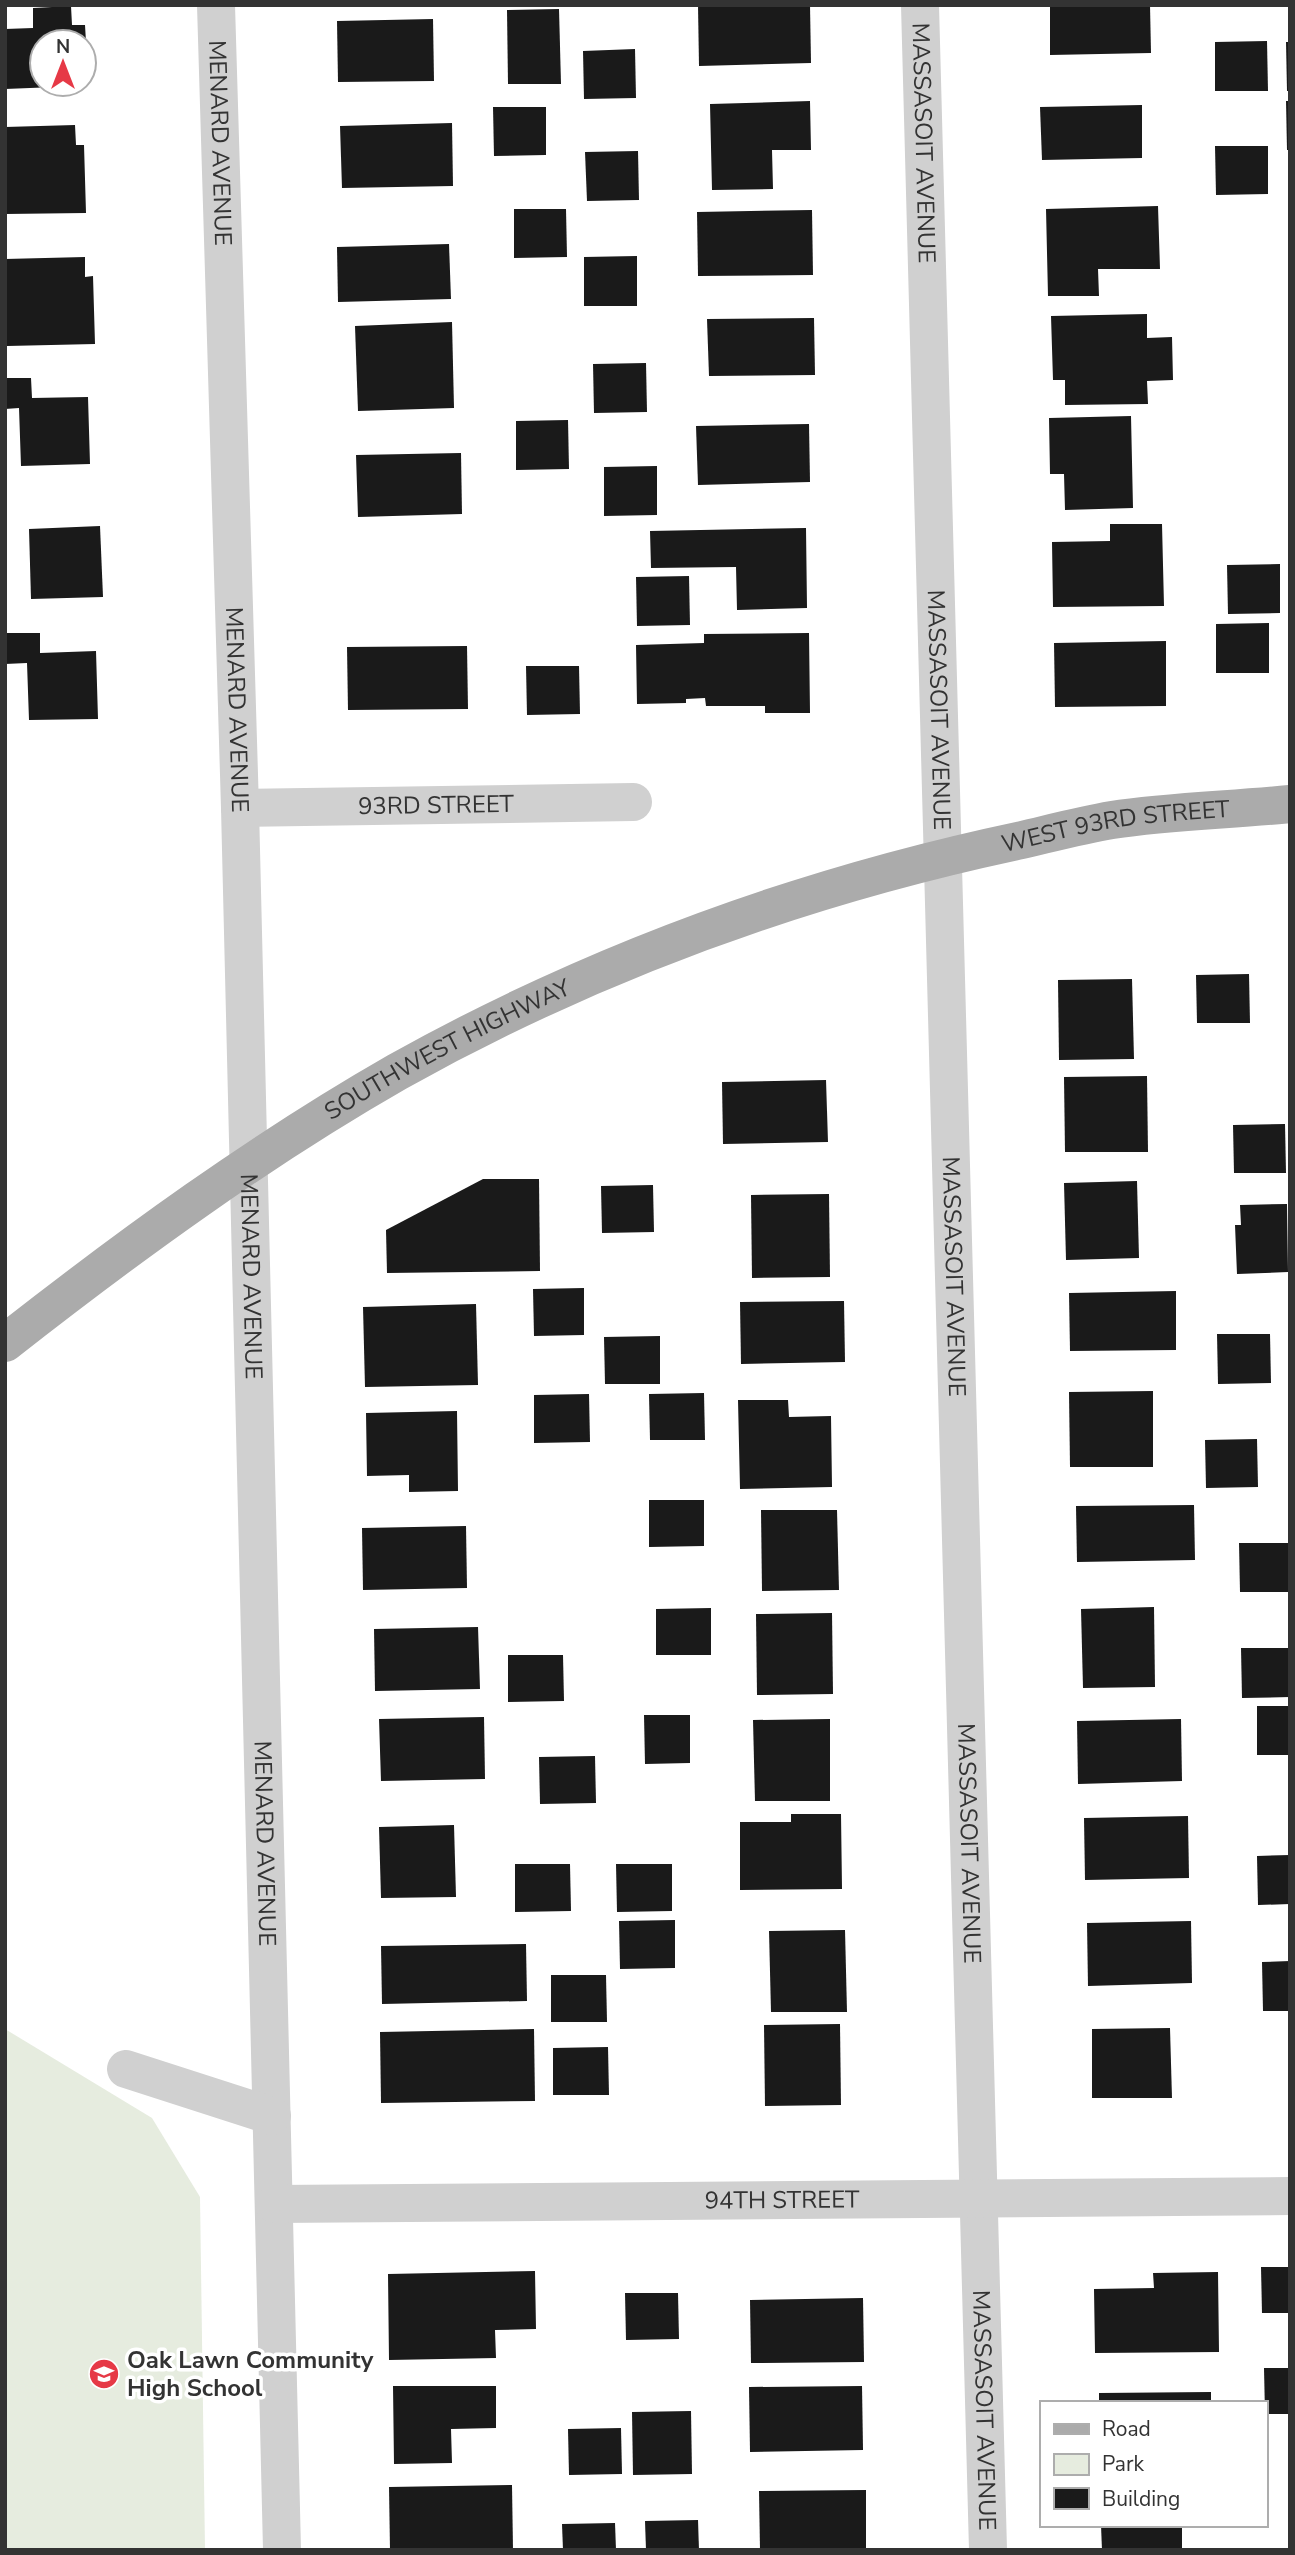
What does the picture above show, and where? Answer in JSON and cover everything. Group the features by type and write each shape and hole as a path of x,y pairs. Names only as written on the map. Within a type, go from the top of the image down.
{"main road":[{"name":"WEST 93RD STREET","path":"941,857 1114,820 1290,804"},
{"name":"SOUTHWEST HIGHWAY","path":"5,1343 123,1252 249,1164 397,1073 537,1000 646,953 789,901 941,857"}],"street":[{"name":"MENARD AVENUE","path":"216,5 240,808 282,2550"},
{"name":"MASSASOIT AVENUE","path":"920,5 988,2550"},
{"name":"93RD STREET","path":"240,808 633,802"},
{"path":"126,2068 272,2116"},
{"name":"94TH STREET","path":"274,2204 1290,2196"}],"green space":[{"name":"Oak Lawn Community High School","path":"5,2029 152,2118 200,2197 205,2550 5,2550"}],"building":[{"path":"698,5 810,5 811,63 699,66"},
{"path":"1050,5 1150,5 1151,53 1050,55"},
{"path":"71,6 72,25 85,25 85,28 33,28 33,8"},
{"path":"559,9 561,84 508,84 507,10"},
{"path":"433,19 434,81 338,82 337,21"},
{"path":"28,28 28,88 5,89 5,29"},
{"path":"1267,41 1268,91 1215,91 1215,42"},
{"path":"1286,42 1290,42 1290,91 1287,91"},
{"path":"635,49 636,98 584,99 583,51"},
{"path":"810,101 811,150 772,150 773,189 712,190 710,104"},
{"path":"1286,101 1290,101 1290,150 1287,150"},
{"path":"1142,105 1142,158 1042,160 1040,107"},
{"path":"493,107 546,107 546,155 494,156"},
{"path":"452,123 453,186 342,188 340,126"},
{"path":"75,125 76,145 84,145 86,213 5,214 5,127"},
{"path":"1215,146 1268,146 1268,194 1216,195"},
{"path":"638,151 639,200 587,201 585,152"},
{"path":"1158,206 1160,269 1098,269 1099,296 1048,296 1046,209"},
{"path":"514,209 566,209 567,257 514,258"},
{"path":"812,210 813,275 698,276 697,212"},
{"path":"449,244 451,299 338,302 337,247"},
{"path":"637,256 637,306 584,306 584,257"},
{"path":"85,257 85,277 93,276 95,344 7,346 5,259"},
{"path":"1147,314 1147,338 1172,337 1173,380 1147,381 1148,404 1065,405 1065,380 1053,380 1051,316"},
{"path":"814,318 815,375 709,376 707,319"},
{"path":"452,322 454,408 358,411 355,326"},
{"path":"646,363 647,412 594,413 593,364"},
{"path":"5,378 31,378 32,398 88,397 90,464 21,466 19,408 5,409"},
{"path":"1131,416 1133,508 1065,510 1064,474 1050,474 1049,418"},
{"path":"568,420 569,469 516,470 516,421"},
{"path":"809,424 810,482 698,485 696,426"},
{"path":"461,453 462,514 358,517 356,455"},
{"path":"657,466 657,515 604,516 604,467"},
{"path":"1110,524 1162,524 1164,606 1053,607 1052,542 1110,541"},
{"path":"100,526 103,597 31,599 29,529"},
{"path":"806,528 807,608 737,610 736,567 651,568 650,531"},
{"path":"1280,564 1280,613 1228,614 1227,565"},
{"path":"689,576 690,625 637,626 636,577"},
{"path":"1269,623 1269,673 1216,673 1216,624"},
{"path":"5,633 40,633 40,653 96,651 98,719 29,720 27,663 5,664"},
{"path":"809,633 810,713 765,713 765,706 706,706 705,698 686,699 686,703 637,704 636,645 704,643 704,634"},
{"path":"1166,641 1166,706 1055,707 1054,643"},
{"path":"467,646 468,709 348,710 347,647"},
{"path":"526,666 579,666 580,714 527,715"},
{"path":"1249,974 1250,1023 1197,1023 1196,975"},
{"path":"1132,979 1134,1059 1059,1060 1058,980"},
{"path":"1147,1076 1148,1152 1065,1152 1064,1077"},
{"path":"826,1080 828,1142 723,1144 722,1082"},
{"path":"1285,1124 1286,1173 1234,1173 1233,1125"},
{"path":"483,1179 539,1179 540,1271 387,1273 386,1230"},
{"path":"1137,1181 1139,1258 1066,1260 1064,1183"},
{"path":"653,1185 654,1232 602,1233 601,1186"},
{"path":"829,1194 830,1277 752,1278 751,1195"},
{"path":"1287,1204 1288,1272 1237,1274 1235,1225 1241,1225 1240,1205"},
{"path":"584,1288 584,1335 534,1336 533,1289"},
{"path":"1176,1291 1176,1350 1070,1351 1069,1293"},
{"path":"844,1301 845,1362 741,1364 740,1302"},
{"path":"476,1304 478,1385 365,1387 363,1307"},
{"path":"1217,1334 1270,1334 1271,1383 1218,1384"},
{"path":"660,1336 660,1384 605,1384 604,1337"},
{"path":"1153,1391 1153,1467 1070,1467 1069,1392"},
{"path":"704,1393 705,1440 650,1440 649,1394"},
{"path":"589,1394 590,1442 534,1443 534,1395"},
{"path":"738,1400 788,1400 789,1417 831,1416 832,1487 740,1489"},
{"path":"457,1411 458,1491 409,1492 409,1475 367,1476 366,1413"},
{"path":"1257,1439 1258,1487 1206,1488 1205,1440"},
{"path":"649,1500 704,1500 704,1546 649,1547"},
{"path":"1194,1505 1195,1560 1077,1562 1076,1506"},
{"path":"761,1510 837,1510 839,1590 762,1591"},
{"path":"466,1526 467,1588 363,1590 362,1528"},
{"path":"1239,1543 1290,1543 1290,1592 1240,1592"},
{"path":"1154,1607 1155,1687 1083,1688 1081,1609"},
{"path":"711,1608 711,1655 656,1655 656,1609"},
{"path":"832,1613 833,1694 757,1695 756,1614"},
{"path":"478,1627 480,1689 375,1691 374,1629"},
{"path":"1241,1648 1290,1648 1290,1697 1242,1698"},
{"path":"508,1655 563,1655 564,1701 508,1702"},
{"path":"1257,1706 1290,1706 1290,1755 1257,1755"},
{"path":"644,1715 690,1715 690,1763 645,1764"},
{"path":"484,1717 485,1779 381,1781 379,1719"},
{"path":"830,1719 830,1801 755,1801 753,1720"},
{"path":"1181,1719 1182,1781 1078,1784 1077,1721"},
{"path":"595,1756 596,1803 540,1804 539,1757"},
{"path":"791,1814 841,1814 842,1889 740,1890 740,1822 791,1822"},
{"path":"1188,1816 1189,1878 1085,1880 1084,1818"},
{"path":"454,1825 456,1897 381,1898 379,1827"},
{"path":"1290,1855 1290,1904 1258,1905 1257,1856"},
{"path":"515,1864 570,1864 571,1911 515,1912"},
{"path":"616,1864 672,1864 672,1911 617,1912"},
{"path":"675,1920 675,1968 620,1969 619,1921"},
{"path":"1191,1921 1192,1983 1088,1986 1087,1923"},
{"path":"845,1930 847,2012 771,2012 769,1931"},
{"path":"526,1944 527,2001 382,2004 381,1946"},
{"path":"1290,1961 1290,2011 1263,2011 1262,1962"},
{"path":"551,1975 606,1975 607,2022 551,2022"},
{"path":"840,2024 841,2105 765,2106 764,2025"},
{"path":"1170,2028 1172,2098 1092,2098 1092,2029"},
{"path":"534,2029 535,2101 381,2103 380,2032"},
{"path":"608,2047 609,2095 553,2095 553,2048"},
{"path":"1261,2267 1290,2267 1290,2313 1262,2313"},
{"path":"535,2271 536,2329 495,2330 496,2358 389,2360 388,2274"},
{"path":"1218,2272 1219,2352 1095,2353 1094,2289 1154,2288 1153,2273"},
{"path":"625,2293 678,2293 679,2339 626,2340"},
{"path":"863,2298 864,2362 751,2363 750,2300"},
{"path":"1264,2368 1290,2368 1290,2414 1267,2414 1267,2401 1265,2401"},
{"path":"393,2386 496,2386 496,2428 451,2429 452,2463 394,2464"},
{"path":"862,2386 863,2450 750,2452 749,2387"},
{"path":"1211,2392 1211,2401 1099,2401 1099,2393"},
{"path":"691,2411 692,2474 633,2475 632,2412"},
{"path":"621,2428 622,2474 569,2475 568,2429"},
{"path":"512,2485 513,2550 390,2550 389,2487"},
{"path":"866,2490 866,2550 760,2550 759,2491"},
{"path":"698,2520 699,2550 646,2550 645,2521"},
{"path":"615,2523 616,2550 563,2550 562,2524"},
{"path":"1101,2527 1182,2527 1182,2550 1102,2550"}],"place":[{"name":"Oak Lawn Community High School","path":"104,2374"}]}
